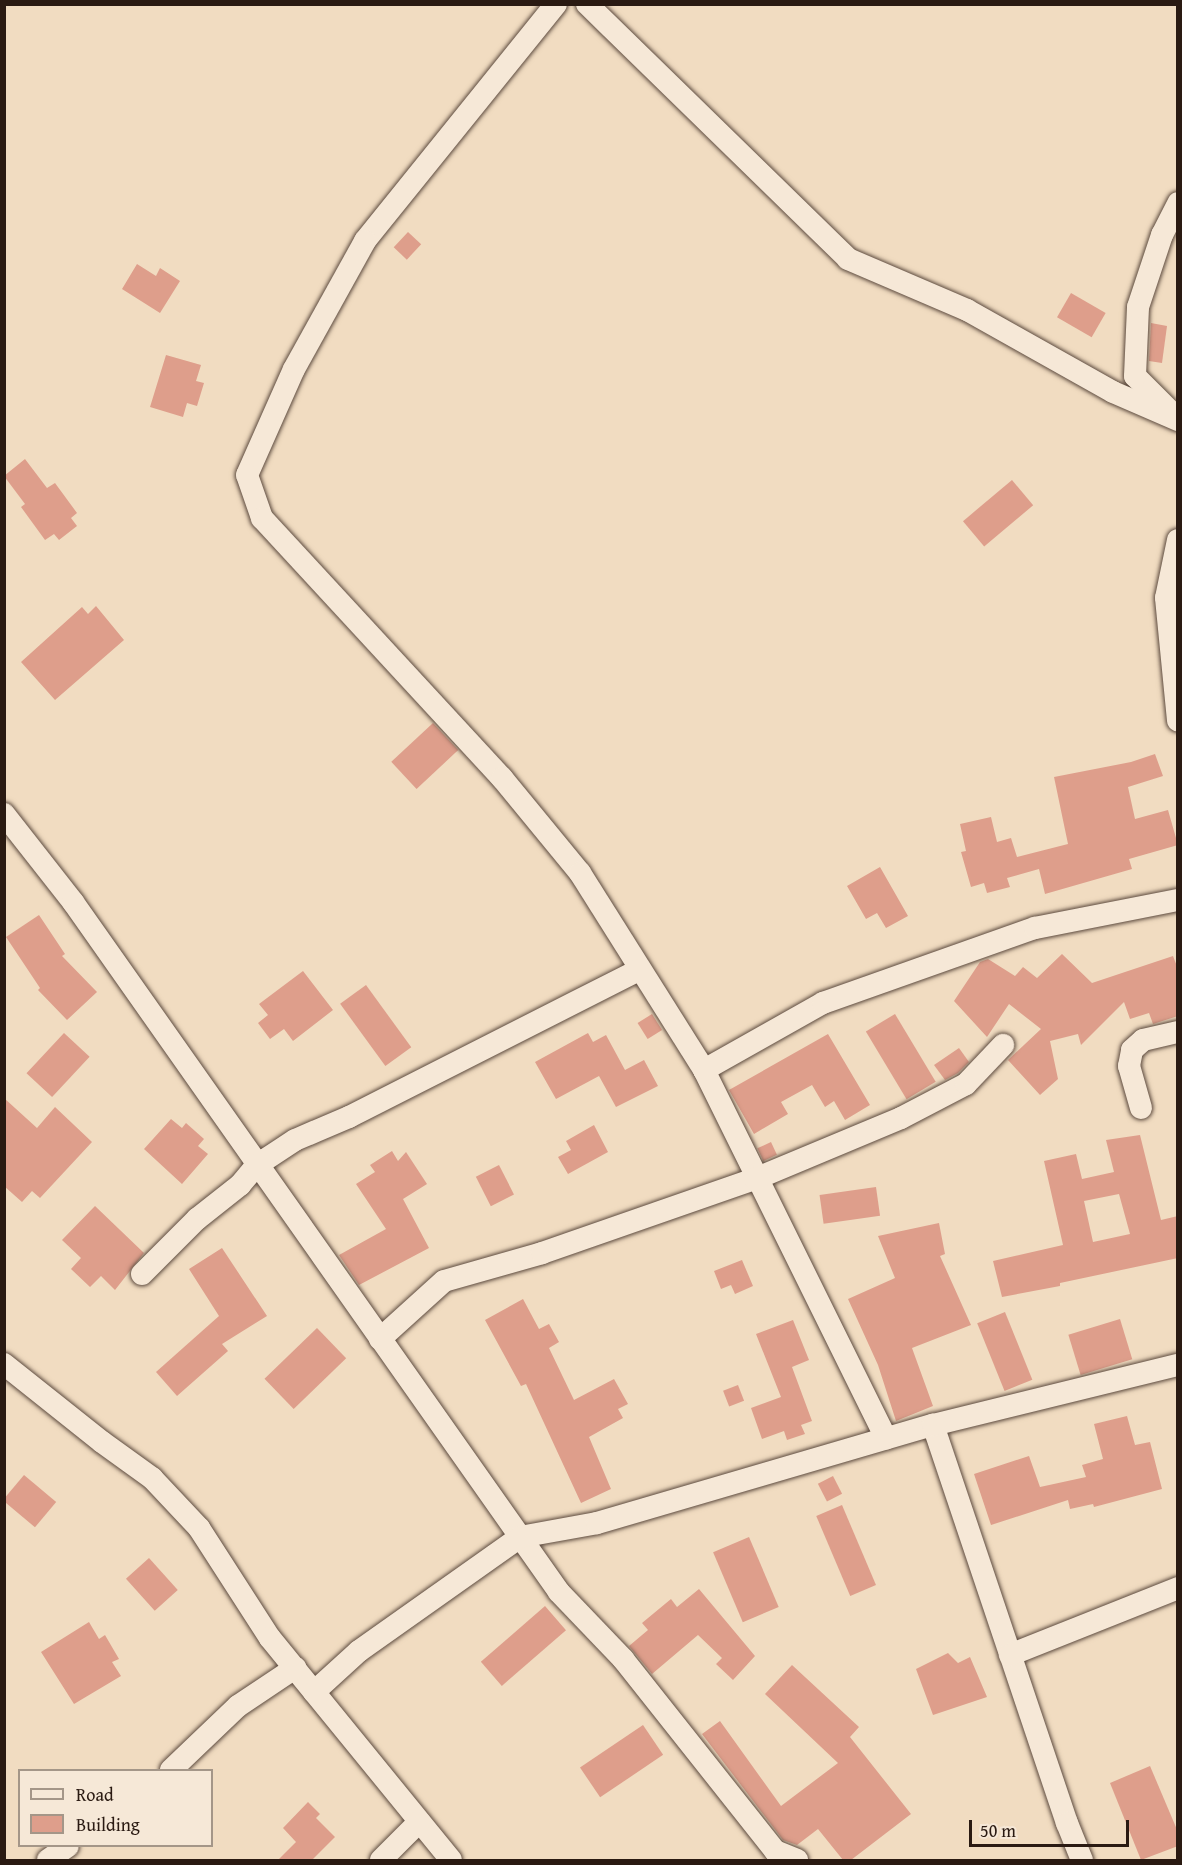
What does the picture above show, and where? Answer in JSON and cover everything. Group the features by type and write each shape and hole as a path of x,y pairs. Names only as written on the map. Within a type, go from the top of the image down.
{"street":[{"path":"556,4 366,241 294,369 247,475 262,518 502,778 580,873 704,1070 755,1179 886,1439"},
{"path":"587,4 848,259 967,310 1113,392 1178,419"},
{"path":"1178,203 1162,235 1137,307 1135,376 1178,419"},
{"path":"1178,540 1166,598 1178,720"},
{"path":"4,814 80,912 559,1592 623,1659 775,1851 797,1860"},
{"path":"704,1070 834,999 1035,928 1178,900"},
{"path":"142,1274 196,1219 240,1185 257,1165 296,1140 349,1117 639,970"},
{"path":"1141,1108 1129,1066 1132,1050 1143,1040 1178,1032"},
{"path":"380,1339 444,1281 542,1253 755,1179 901,1118 966,1084 1003,1045"},
{"path":"4,1364 152,1478 200,1528 270,1638 451,1860"},
{"path":"314,1692 358,1651 520,1537 597,1523 933,1425 1178,1365"},
{"path":"933,1425 1082,1860"},
{"path":"1010,1654 1178,1588"},
{"path":"172,1769 238,1706 295,1668"},
{"path":"381,1860 420,1822"},
{"path":"48,1860 65,1847"}],"building":[{"path":"408,232 421,244 407,260 394,247"},
{"path":"137,264 156,276 160,268 180,281 160,313 122,289"},
{"path":"1071,293 1106,313 1092,337 1057,317"},
{"path":"1151,323 1167,326 1162,363 1149,361"},
{"path":"166,355 201,365 196,381 204,383 197,406 187,403 183,417 150,407"},
{"path":"25,459 47,488 55,483 77,513 71,518 77,526 59,540 54,534 45,540 21,507 25,504 4,476"},
{"path":"1012,480 1033,505 984,546 963,521"},
{"path":"96,606 124,640 55,700 21,662 82,607 88,614"},
{"path":"433,723 458,750 417,789 391,762"},
{"path":"1155,754 1163,776 1128,787 1135,819 1168,810 1178,845 1129,859 1132,869 1045,894 1039,869 1007,878 1010,887 987,893 984,883 971,887 961,852 966,851 960,824 991,817 997,842 1011,838 1017,857 1068,844 1054,777 1131,762"},
{"path":"880,867 908,916 886,928 877,913 866,919 847,886"},
{"path":"39,915 65,954 62,956 97,992 67,1020 38,990 40,988 6,937"},
{"path":"1062,954 1092,983 1173,956 1178,969 1178,1016 1153,1024 1149,1013 1130,1019 1124,1002 1081,1045 1078,1034 1050,1041 1058,1079 1040,1095 1008,1060 1041,1029 1009,1004 987,1037 954,1001 980,962 988,959 1015,976 1023,967 1037,978"},
{"path":"303,971 333,1010 293,1041 284,1029 270,1039 258,1023 268,1015 259,1004"},
{"path":"366,985 411,1047 385,1066 340,1004"},
{"path":"652,1014 662,1030 648,1039 638,1023"},
{"path":"895,1014 936,1082 907,1099 866,1032"},
{"path":"64,1033 90,1057 52,1097 26,1073"},
{"path":"588,1033 593,1042 606,1035 625,1070 644,1060 658,1086 616,1107 599,1076 556,1099 535,1062"},
{"path":"828,1034 870,1105 845,1120 834,1101 825,1107 812,1085 781,1102 788,1114 754,1134 729,1090"},
{"path":"959,1048 969,1062 958,1073 945,1080 934,1065"},
{"path":"4,1098 37,1128 55,1107 92,1142 40,1198 32,1191 22,1202 4,1186"},
{"path":"171,1119 182,1128 186,1123 204,1139 198,1146 208,1154 182,1184 144,1149"},
{"path":"594,1125 608,1152 568,1174 558,1157 571,1150 566,1141"},
{"path":"1140,1135 1161,1220 1178,1216 1178,1258 1060,1283 1060,1286 1002,1297 993,1261 1063,1245 1044,1161 1076,1154 1082,1179 1114,1172 1106,1140","holes":["1119,1194 1130,1234 1093,1242 1084,1201"]},
{"path":"771,1142 777,1155 763,1161 757,1148"},
{"path":"392,1151 398,1161 406,1152 427,1184 403,1199 429,1248 359,1285 339,1255 386,1229 356,1184 375,1172 370,1165"},
{"path":"499,1165 514,1194 491,1206 476,1177"},
{"path":"876,1187 880,1216 824,1224 820,1195"},
{"path":"95,1206 144,1253 115,1290 101,1276 90,1287 71,1269 81,1258 62,1240"},
{"path":"939,1223 945,1254 940,1256 971,1325 912,1348 933,1406 896,1421 878,1365 848,1299 895,1278 878,1236"},
{"path":"222,1248 267,1316 222,1344 228,1351 177,1396 156,1372 219,1316 189,1269"},
{"path":"742,1260 753,1286 735,1294 731,1285 721,1289 714,1271"},
{"path":"523,1299 539,1329 549,1324 559,1342 549,1348 574,1400 614,1379 628,1404 618,1409 623,1418 589,1437 611,1489 581,1503 526,1384 521,1386 485,1320"},
{"path":"1005,1312 1032,1380 1005,1391 977,1323"},
{"path":"1120,1319 1132,1359 1081,1375 1068,1335"},
{"path":"793,1320 809,1360 792,1367 812,1421 801,1425 805,1434 787,1440 784,1431 762,1439 751,1408 781,1397 756,1334"},
{"path":"317,1328 346,1358 294,1409 264,1379"},
{"path":"738,1385 744,1401 729,1407 723,1391"},
{"path":"1127,1416 1135,1445 1150,1442 1162,1489 1094,1507 1093,1504 1070,1509 1068,1500 991,1525 974,1474 1029,1456 1040,1487 1086,1477 1082,1465 1103,1459 1094,1424"},
{"path":"24,1475 56,1502 35,1527 4,1501"},
{"path":"833,1476 842,1494 827,1502 818,1484"},
{"path":"842,1505 876,1585 850,1596 816,1516"},
{"path":"749,1537 779,1607 743,1622 713,1552"},
{"path":"149,1558 178,1590 155,1611 126,1579"},
{"path":"699,1589 755,1656 733,1680 716,1664 722,1658 698,1635 652,1674 629,1646 648,1630 642,1623 671,1599 677,1607"},
{"path":"545,1606 566,1630 502,1686 481,1662"},
{"path":"89,1622 99,1639 105,1635 119,1659 112,1662 121,1676 74,1704 41,1652"},
{"path":"948,1653 958,1663 970,1657 987,1697 933,1715 916,1669"},
{"path":"792,1665 859,1727 850,1737 911,1814 851,1860 843,1860 818,1829 797,1845 783,1840 702,1734 720,1721 781,1806 838,1763 765,1694"},
{"path":"643,1725 663,1755 600,1797 580,1767"},
{"path":"1150,1766 1178,1832 1178,1846 1141,1860 1110,1783"},
{"path":"308,1802 320,1814 316,1818 335,1837 312,1860 278,1860 296,1842 283,1828"}]}
